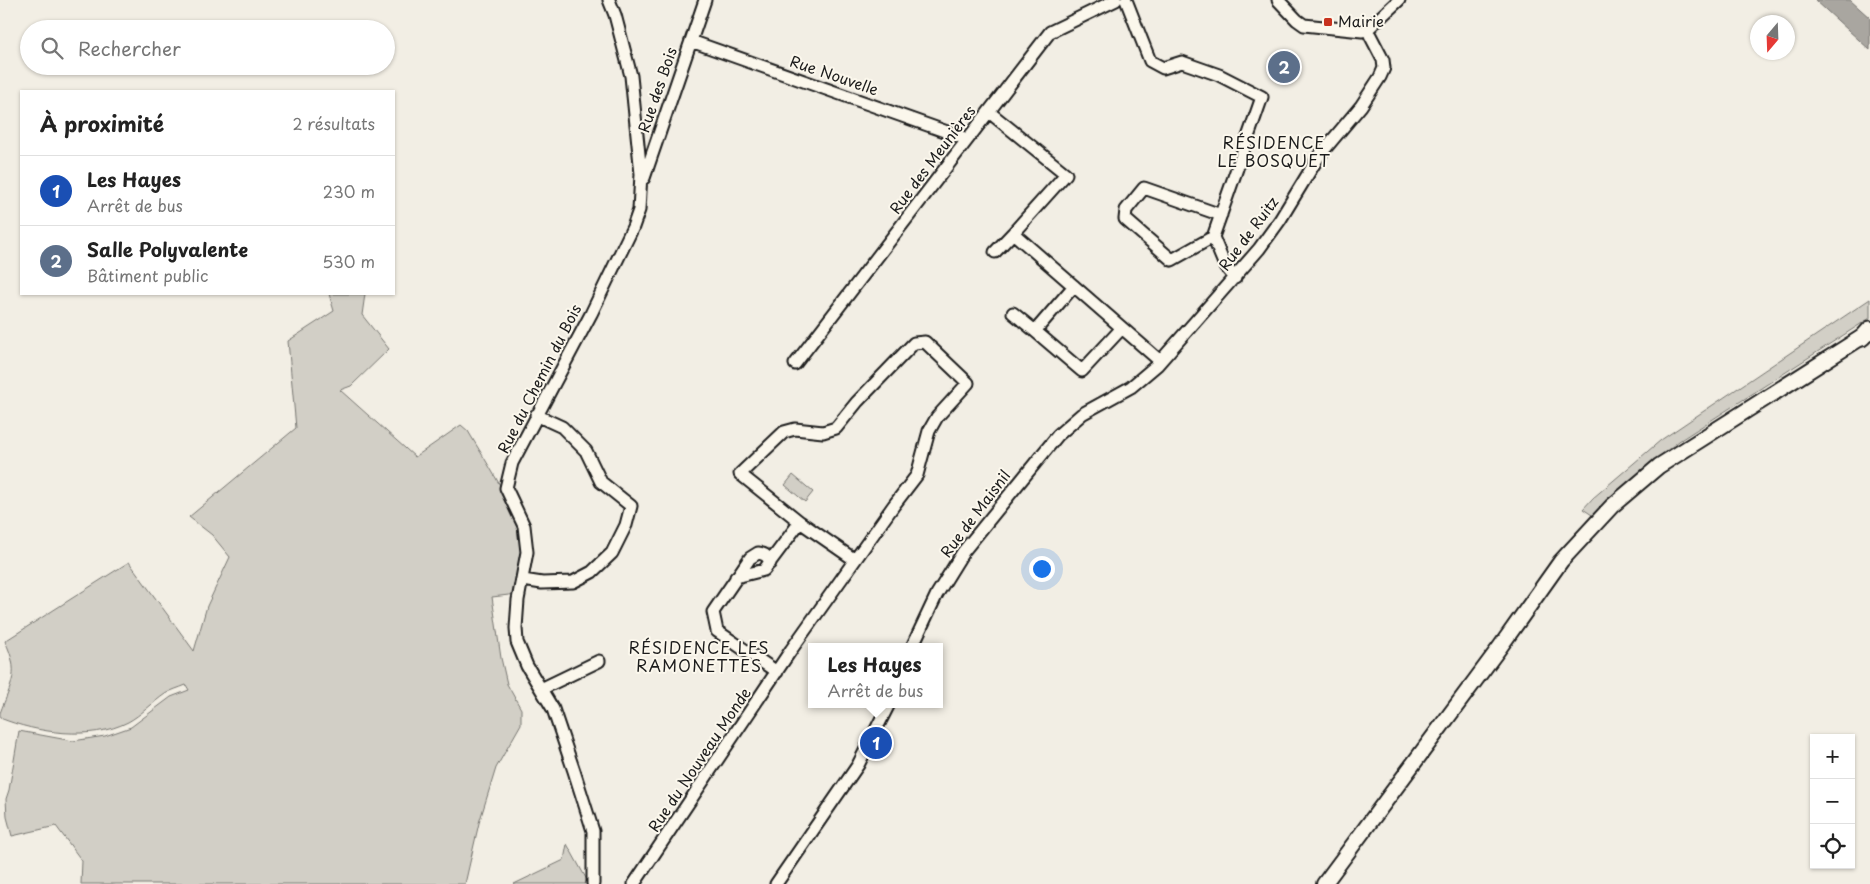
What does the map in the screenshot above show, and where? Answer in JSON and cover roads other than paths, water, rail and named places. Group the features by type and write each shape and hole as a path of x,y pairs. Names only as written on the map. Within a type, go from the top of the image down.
{"main road":[{"path":"1324,884 1561,560 1612,506 1658,466 1868,334"}],"street":[{"name":"Rue du Chemin du Bois","path":"593,884 593,832 553,709 527,666 517,642 518,600 527,552 524,526 506,488 512,463 591,314 633,227 639,210 641,174 631,76 615,15 609,0"},
{"name":"Rue des Bois","path":"641,190 705,0"},
{"name":"Rue des Meunières","path":"795,364 1050,32 1116,0"},
{"path":"1126,0 1150,61 1163,68 1182,62 1219,75 1262,97 1221,215 1213,237 1172,260 1125,219 1126,210 1144,188 1221,215"},
{"path":"1278,0 1304,25 1367,31 1399,0"},
{"name":"Rue de Ruitz","path":"1082,414 1131,387 1160,361 1259,249 1280,220 1319,156 1360,106 1380,77 1384,68 1383,60 1367,31"},
{"name":"Rue Nouvelle","path":"691,41 967,139"},
{"path":"989,112 1066,174 995,252"},
{"path":"1014,233 1160,361"},
{"path":"1213,237 1225,266 1235,278"},
{"path":"1035,331 1074,286"},
{"path":"1012,313 1082,371 1122,328"},
{"name":"Rue du Nouveau Monde","path":"634,884 855,560 894,504 917,476 929,431 937,417 968,383 925,342 914,343 864,395 836,428 823,432 795,428 784,432 740,474 800,522"},
{"name":"Rue de Maisnil","path":"914,643 937,594 963,552 1058,435 1082,414"},
{"path":"523,580 542,583 573,582 592,572 612,553 626,525 631,506 601,482 586,451 562,428 536,415"},
{"path":"736,577 764,570 800,522 855,560"},
{"path":"770,563 764,553 758,553 750,558 713,612 717,631 778,672"},
{"path":"542,689 599,661"},
{"path":"776,884 858,765 887,708"}],"place":[{"name":"Mairie","path":"1328,22"},
{"name":"Salle Polyvalente","path":"1284,67"},
{"name":"Les Hayes","path":"876,743"}],"district":[{"name":"RÉSIDENCE LE BOSQUET","path":"1274,152"},
{"name":"RÉSIDENCE LES RAMONETTES","path":"699,657"}]}
